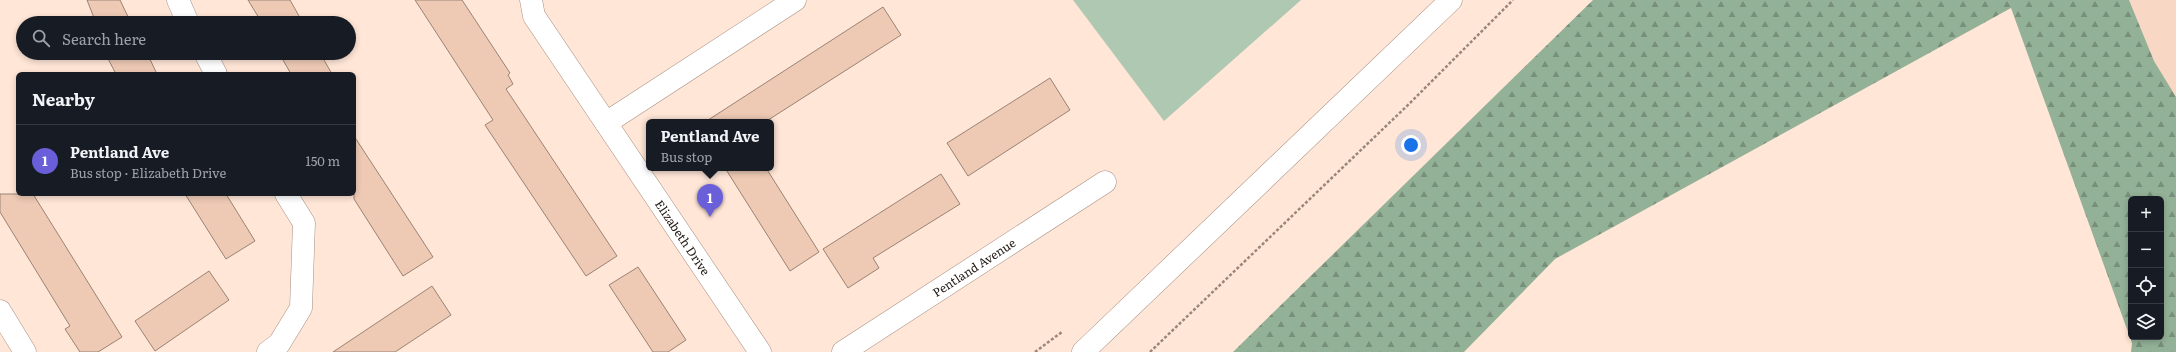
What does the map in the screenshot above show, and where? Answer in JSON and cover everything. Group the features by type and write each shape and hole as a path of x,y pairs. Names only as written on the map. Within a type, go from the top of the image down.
{"street":[{"path":"178,0 185,16"},
{"name":"Elizabeth Drive","path":"531,0 534,16 760,352"},
{"path":"606,123 793,0"},
{"path":"1083,352 1451,0"},
{"path":"209,60 215,72"},
{"name":"Pentland Avenue","path":"843,352 1105,182"},
{"path":"268,352 279,344 301,308 304,223 287,196"},
{"path":"0,312 25,352"}],"path":[{"path":"1150,352 1409,104 1513,0"}],"shaded area":[{"path":"2083,0 2176,0 2176,352 2164,230 2164,196 2160,196"}],"green space":[{"path":"1073,0 1301,0 1164,121"},
{"path":"1593,0 2129,0 2154,61 2176,97 2176,352 2131,352 2131,340 2164,340 2164,196 2128,196 2128,332 2011,8 1555,259 1464,352 1233,352"}],"building":[{"path":"87,0 120,0 128,16 93,16"},
{"path":"248,0 290,0 299,16 258,16"},
{"path":"415,0 462,0 510,73 508,75 513,84 506,89 617,256 586,276 485,125 493,120"},
{"path":"883,7 901,35 770,119 710,119"},
{"path":"109,60 150,60 156,72 115,72"},
{"path":"283,60 324,60 331,72 290,72"},
{"path":"1050,78 1070,110 968,176 947,143"},
{"path":"356,139 433,257 403,276 354,199 354,196 356,196"},
{"path":"727,171 768,171 819,252 790,271"},
{"path":"941,174 960,204 873,258 879,268 848,288 823,249"},
{"path":"0,194 34,196 122,337 98,352 80,352 65,329 70,326 0,212"},
{"path":"186,196 227,196 255,241 226,259"},
{"path":"638,267 686,340 668,352 653,352 609,285"},
{"path":"209,271 229,300 155,351 135,321"},
{"path":"432,286 451,315 395,352 333,352"}],"place":[{"name":"Pentland Ave","path":"710,217"}]}
